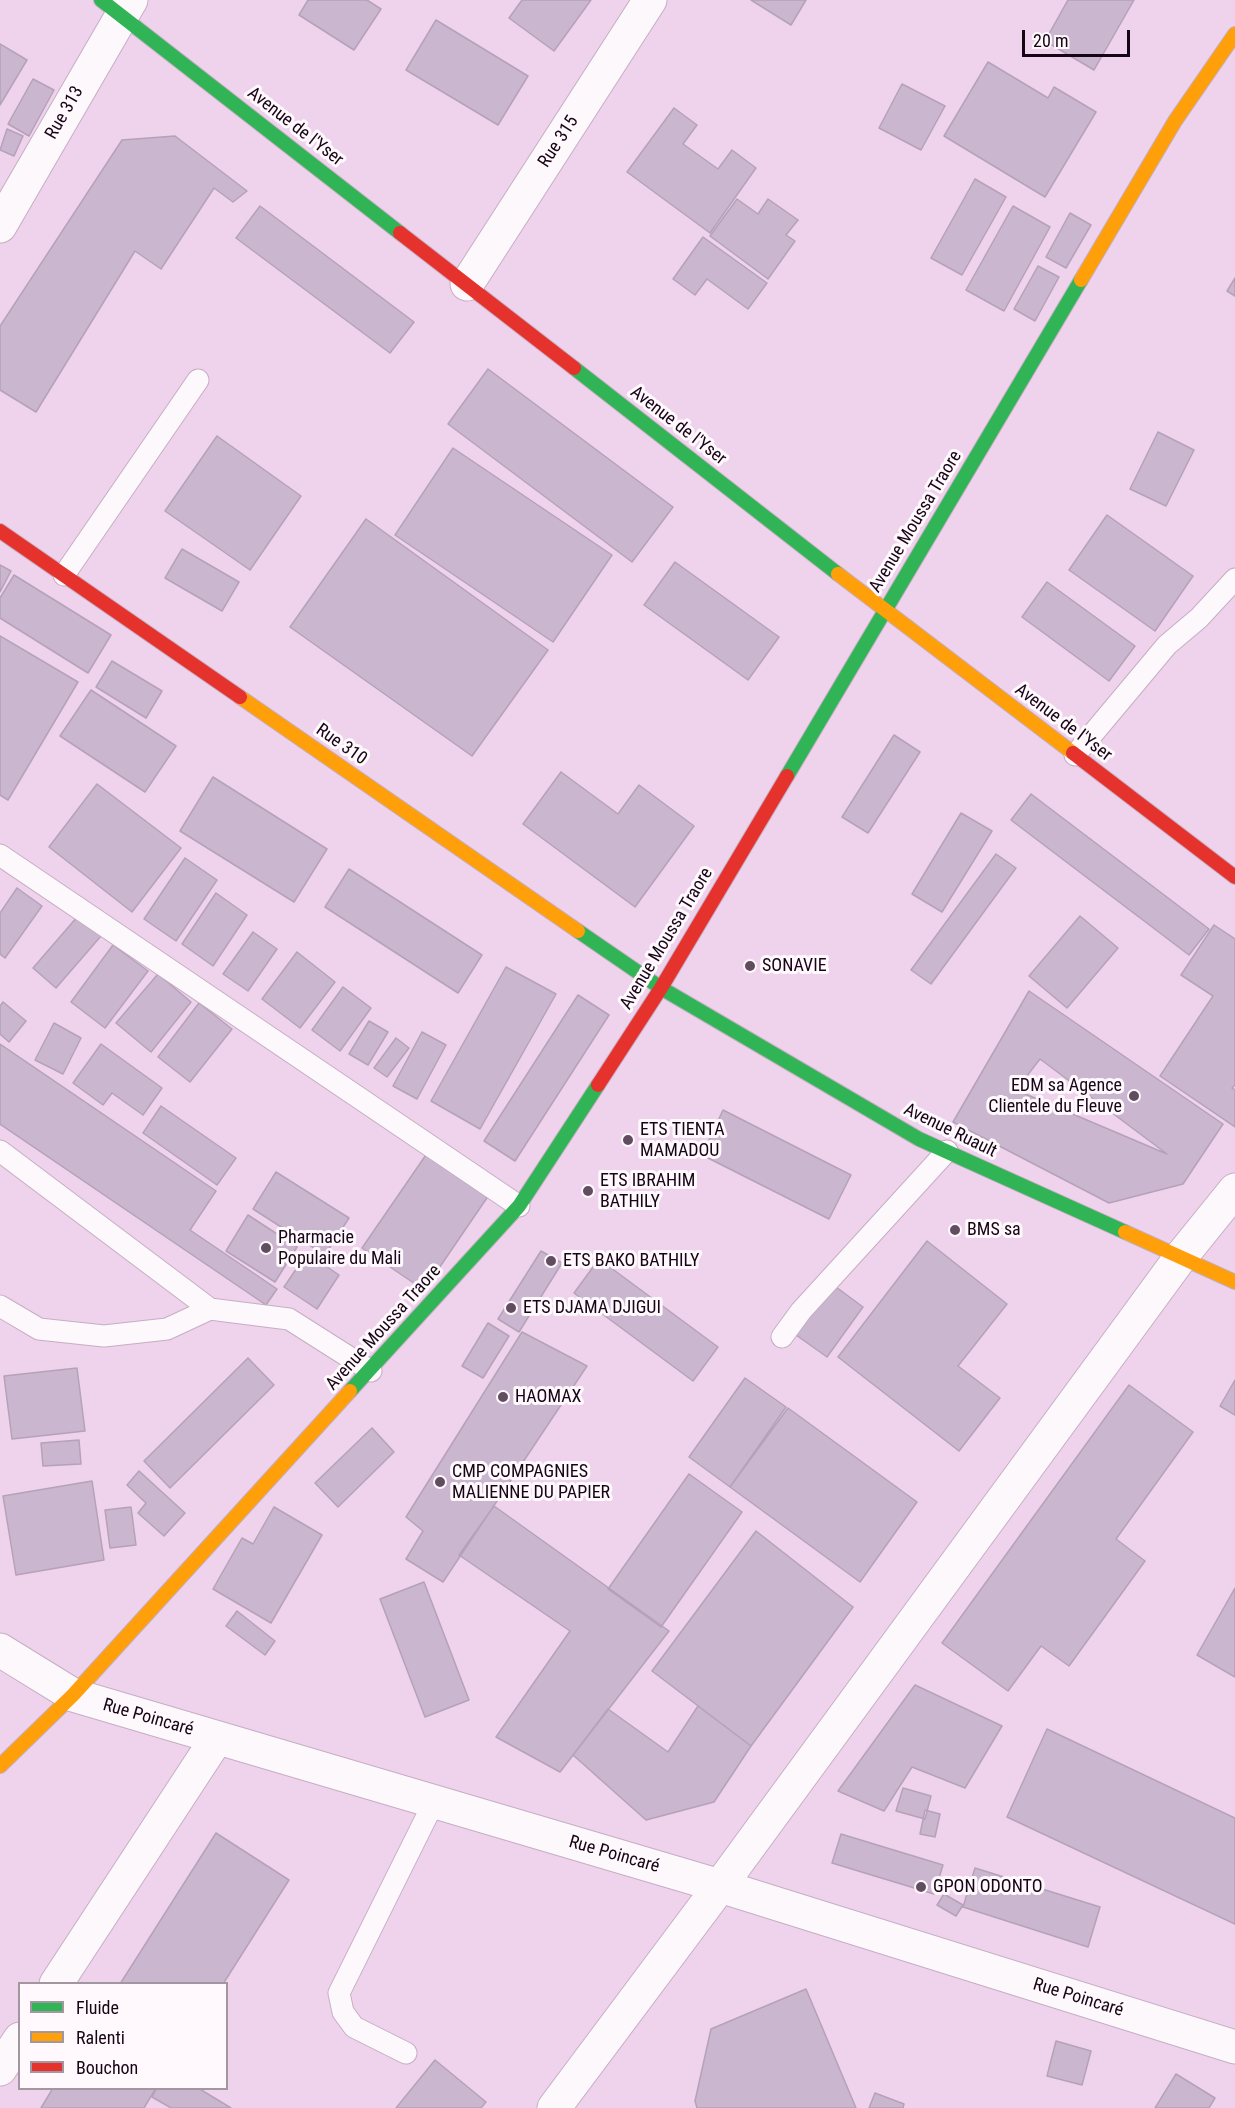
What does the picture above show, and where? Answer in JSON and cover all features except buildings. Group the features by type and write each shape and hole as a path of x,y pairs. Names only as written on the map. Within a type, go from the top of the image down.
{"street":[{"name":"Rue 315","path":"467,284 650,0"},
{"name":"Avenue de l'Yser","path":"118,5 467,284 885,610 1235,877"},
{"name":"Rue 313","path":"0,226 118,5"},
{"name":"Avenue Moussa Traore","path":"0,1767 73,1695 371,1371 519,1206 661,988 1175,121 1235,34"},
{"name":"Rue 310","path":"0,531 661,988"},
{"name":"Avenue Ruault","path":"661,988 919,1139 1235,1282"},
{"path":"554,2108 720,1886 1180,1258 1235,1190"},
{"name":"Rue Poincaré","path":"0,1650 73,1695 720,1886 1235,2047"},
{"path":"57,1982 217,1738"},
{"path":"0,2069 18,2042"}],"lane":[{"path":"64,575 198,380"},
{"path":"1075,756 1167,645 1199,618 1235,579"},
{"path":"0,855 519,1206"},
{"path":"0,1151 210,1309 289,1319 371,1371"},
{"path":"782,1337 801,1311 947,1151"},
{"path":"0,1305 39,1329 104,1336 167,1329 210,1309"},
{"path":"406,2053 354,2027 343,2013 339,1993 434,1802"}],"traffic: fast":[{"path":"101,0 400,233"},
{"path":"787,776 1081,280"},
{"path":"574,368 838,574"},
{"path":"578,931 661,988 919,1139 1125,1232"},
{"path":"350,1391 519,1206 598,1085"}],"traffic: slow":[{"path":"1081,280 1175,121 1235,34"},
{"path":"838,574 1073,753"},
{"path":"240,697 578,931"},
{"path":"1125,1232 1235,1282"},
{"path":"0,1766 73,1695 350,1391"}],"traffic: jam":[{"path":"400,233 574,368"},
{"path":"0,531 240,697"},
{"path":"1073,753 1235,877"},
{"path":"598,1085 661,988 787,776"}],"place":[{"name":"SONAVIE","path":"750,966"},
{"name":"EDM sa Agence Clientele du Fleuve","path":"1134,1096"},
{"name":"ETS TIENTA MAMADOU","path":"628,1140"},
{"name":"ETS IBRAHIM BATHILY","path":"588,1191"},
{"name":"BMS sa","path":"955,1230"},
{"name":"Pharmacie Populaire du Mali","path":"266,1248"},
{"name":"ETS BAKO BATHILY","path":"551,1261"},
{"name":"ETS DJAMA DJIGUI","path":"511,1308"},
{"name":"HAOMAX","path":"503,1397"},
{"name":"CMP COMPAGNIES MALIENNE DU PAPIER","path":"440,1482"},
{"name":"GPON ODONTO","path":"921,1887"}]}
